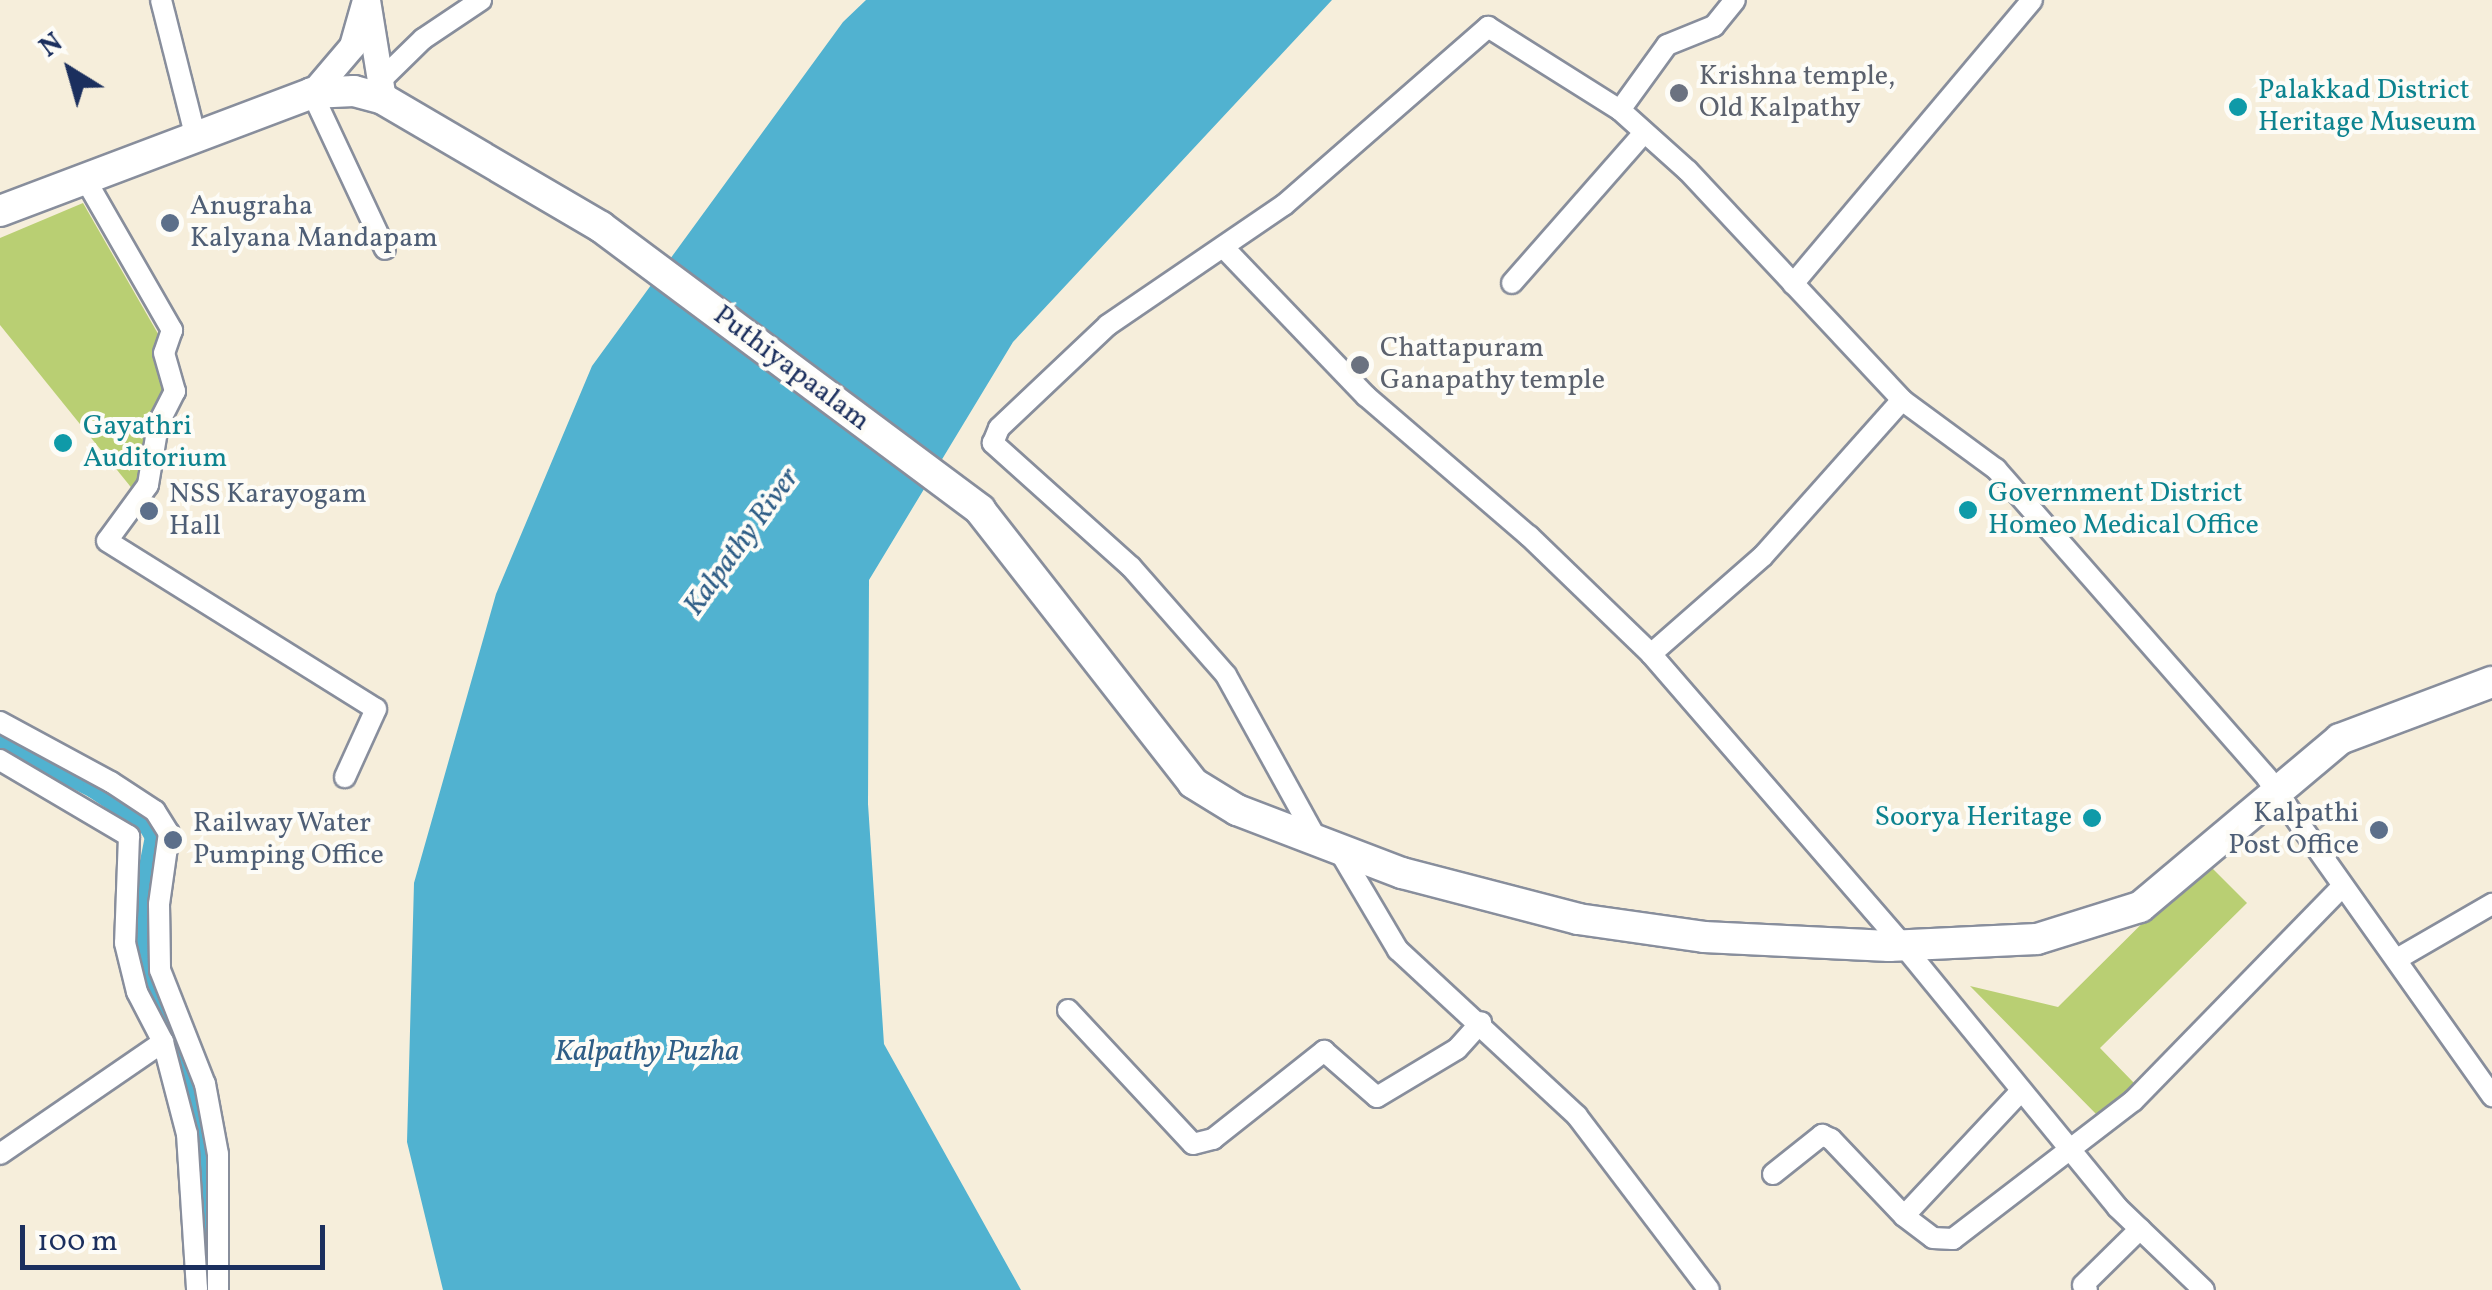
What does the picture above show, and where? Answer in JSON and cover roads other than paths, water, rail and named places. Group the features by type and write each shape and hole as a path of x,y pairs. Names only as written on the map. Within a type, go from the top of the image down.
{"highway":[{"path":"0,211 312,93 383,88"},
{"name":"Puthiyapaalam","path":"383,88 601,227 980,510 1193,783 1237,810 1454,890 1578,920 1704,937 1902,944 2017,936 2037,939 2140,907 2271,783"},
{"path":"2271,783 2341,726 2492,670"},
{"path":"2271,783 2340,739 2492,682"}],"main road":[{"path":"366,0 383,88"},
{"path":"312,93 352,46 366,0"}],"street":[{"path":"161,0 196,138"},
{"path":"383,88 423,39 481,0"},
{"path":"1620,110 1667,45 1714,26 1735,0"},
{"path":"1793,284 2032,0"},
{"path":"1708,1290 1577,1116 1481,1022 1398,950 1327,843 1226,675 1131,567 993,443 999,428 1108,325 1225,250 1488,27 1620,110 1902,400 1996,469 2271,783 2341,888 2397,959 2492,1096"},
{"path":"312,93 386,249"},
{"path":"1512,282 1644,133"},
{"path":"84,177 172,330 164,353 175,391 158,425 148,486 107,541 376,708 345,777"},
{"path":"1225,250 1366,396 1529,536 1651,654 1902,944 2140,1230 2204,1290"},
{"path":"1651,654 1762,556 1902,400"},
{"path":"0,722 111,782 154,811 170,833 159,904 160,970 205,1084 218,1154 218,1290"},
{"path":"0,760 129,836 126,943 136,992 162,1042 187,1134 197,1290"},
{"path":"1774,1174 1822,1136 1904,1216 1933,1238 1953,1239 2132,1100 2341,888"},
{"path":"2397,959 2492,904"},
{"path":"1068,1010 1193,1144 1214,1139 1324,1051 1378,1097 1457,1049 1481,1022"},
{"path":"0,1154 162,1042"},
{"path":"1904,1216 2021,1091"},
{"path":"2087,1290 2083,1285 2140,1230"}],"water":[{"name":"Kalpathy Puzha","path":"866,0 1332,0 1013,342 869,580 868,804 884,1044 1021,1290 443,1290 407,1142 414,883 496,594 592,366 843,22"}],"waterway":[{"path":"0,740 94,787 148,823 156,837 138,926 203,1141 206,1290"}],"place":[{"name":"Krishna temple, Old Kalpathy","path":"1679,93"},
{"name":"Palakkad District Heritage Museum","path":"2238,107"},
{"name":"Anugraha Kalyana Mandapam","path":"170,223"},
{"name":"Chattapuram Ganapathy temple","path":"1360,365"},
{"name":"Gayathri Auditorium","path":"63,443"},
{"name":"Government District Homeo Medical Office","path":"1968,510"},
{"name":"NSS Karayogam Hall","path":"149,511"},
{"name":"Soorya Heritage","path":"2092,818"},
{"name":"Kalpathi Post Office","path":"2379,830"},
{"name":"Railway Water Pumping Office","path":"173,840"}],"water label":[{"name":"Kalpathy River","path":"742,542"}]}
